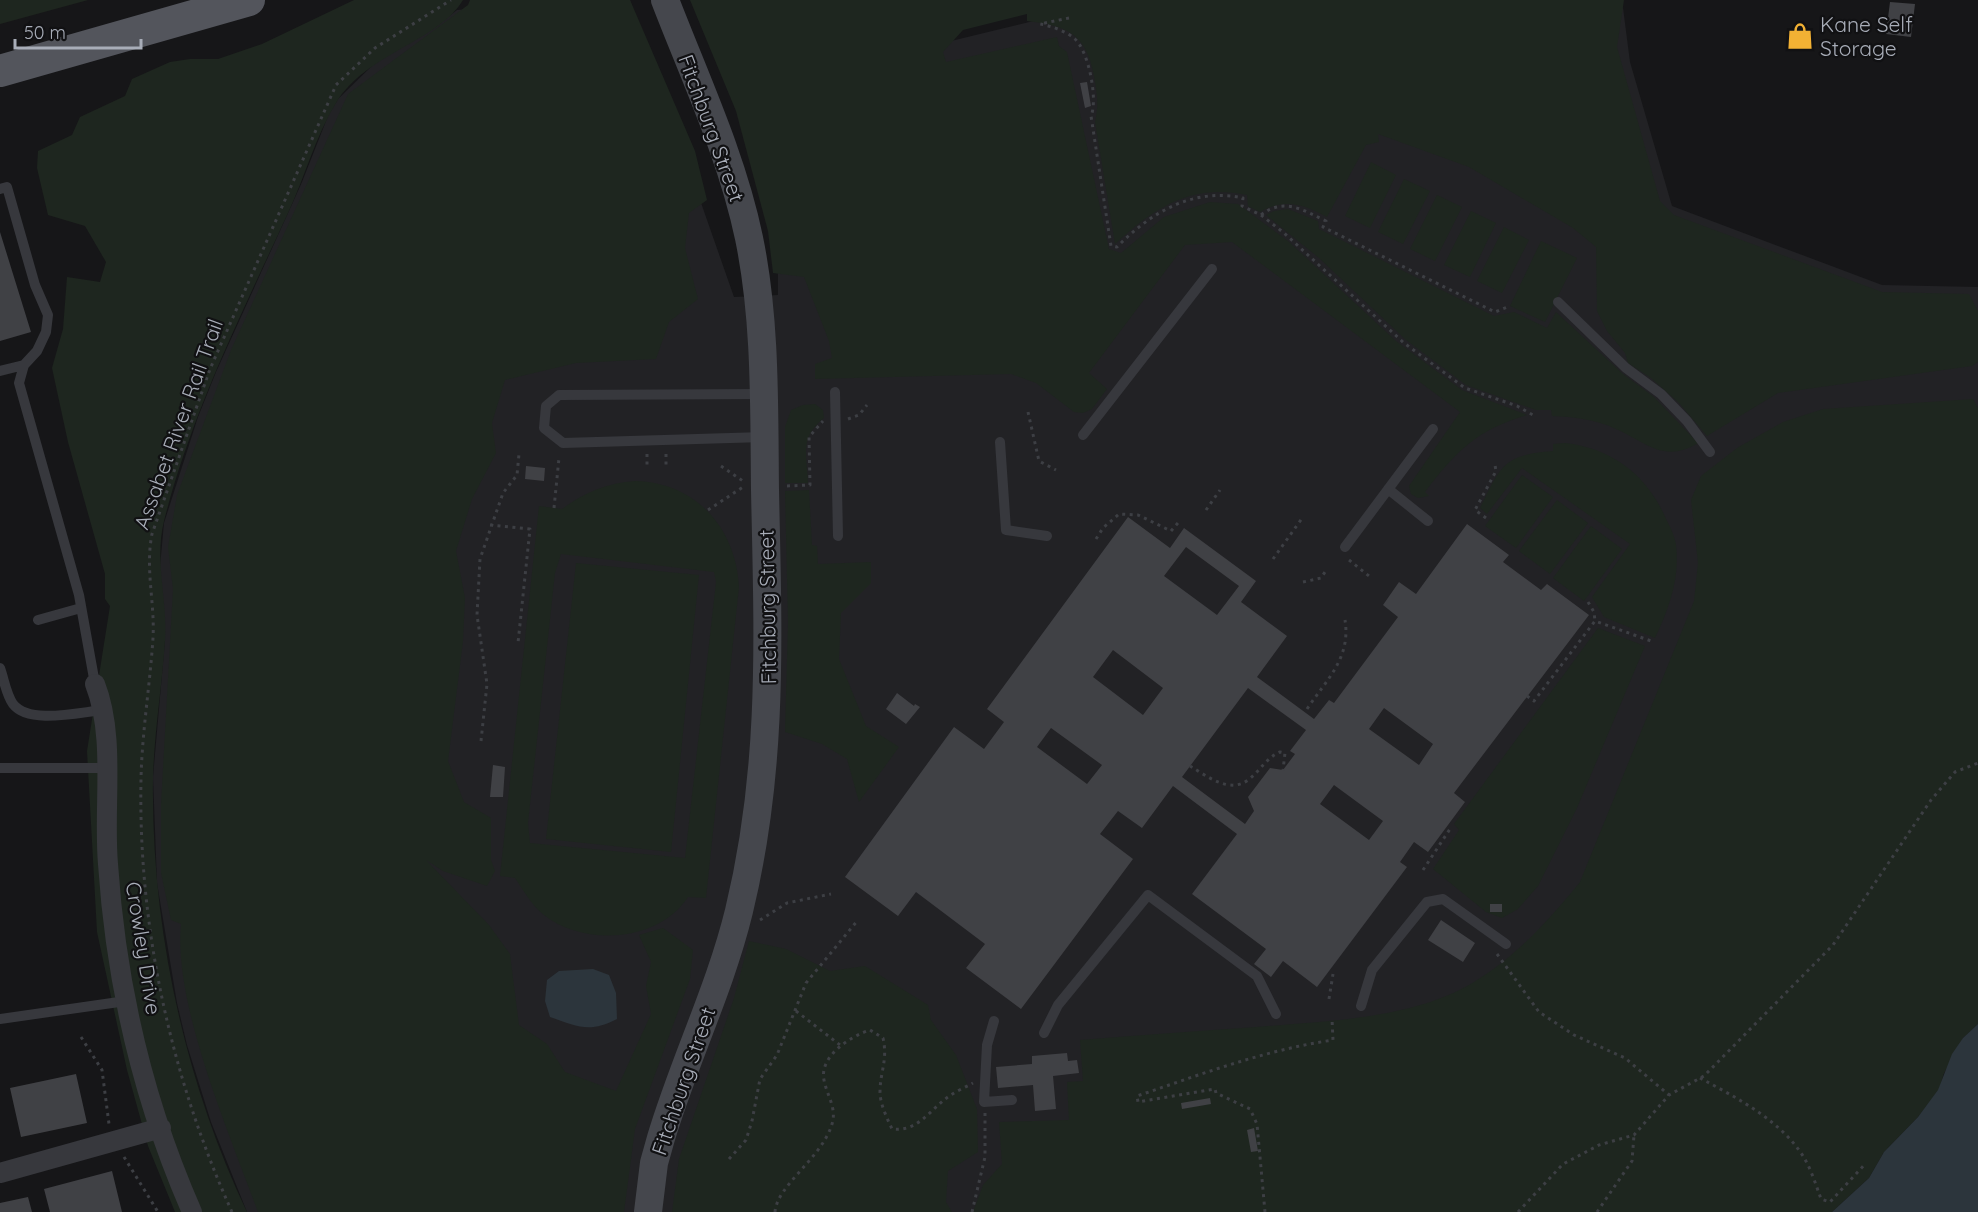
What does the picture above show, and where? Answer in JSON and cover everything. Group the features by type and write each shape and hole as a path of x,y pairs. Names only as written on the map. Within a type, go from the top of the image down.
{"main road":[{"path":"0,71 249,0"}],"street":[{"name":"Fitchburg Street","path":"648,1212 654,1163 669,1110 731,942 759,813 768,702 763,394 758,298 742,208 719,139 664,0"},
{"name":"Crowley Drive","path":"95,684 104,710 108,875 113,926 126,1001 139,1057 160,1128 192,1212"},
{"path":"0,1173 160,1128"}],"lane":[{"path":"0,189 7,187 34,285 48,315 45,332 37,351 24,365 19,384 81,608 95,684"},
{"path":"1083,435 1212,268"},
{"path":"1558,302 1626,368 1661,394 1687,421 1710,452"},
{"path":"0,371 24,365"},
{"path":"835,392 838,536"},
{"path":"763,394 559,395 546,406 544,428 563,443 764,437"},
{"path":"1345,547 1433,429"},
{"path":"1000,442 1006,530 1047,536"},
{"path":"1388,489 1428,521"},
{"path":"38,620 81,608"},
{"path":"0,668 11,701 18,710 34,717 104,710"},
{"path":"0,768 106,768"},
{"path":"1044,1033 1058,1005 1148,895 1257,976 1276,1014"},
{"path":"1361,1006 1372,970 1427,902 1443,899 1506,944"},
{"path":"0,1019 126,1001"},
{"path":"994,1021 987,1045 984,1102 1012,1101"}],"path":[{"name":"Assabet River Rail Trail","path":"232,1212 212,1167 181,1074 160,989 148,916 141,823 144,730 153,622 148,551 210,369 336,85 375,48 451,0"},
{"path":"1069,18 1040,24 1053,27 1075,39 1084,53 1095,107 1091,116 1111,246 1117,248 1139,227 1164,210 1195,198 1220,195 1243,198 1242,206 1261,215 1284,233 1404,343 1458,383 1533,415"},
{"path":"1261,215 1276,207 1301,208 1326,221 1323,227 1495,312 1510,306"},
{"path":"848,418 859,415 867,405"},
{"path":"1028,412 1040,461 1056,470"},
{"path":"780,486 810,485 809,437 825,420"},
{"path":"481,741 487,684 477,615 480,559 503,493 517,475 519,454"},
{"path":"554,508 559,458"},
{"path":"1486,518 1475,510 1496,471 1495,465"},
{"path":"708,510 740,488 747,487 740,477 721,466"},
{"path":"1206,510 1220,490"},
{"path":"1096,539 1103,528 1119,514 1138,515 1171,531 1178,523"},
{"path":"1273,559 1303,517"},
{"path":"490,525 530,529 518,643"},
{"path":"1349,560 1369,576"},
{"path":"1303,582 1321,578 1327,568"},
{"path":"1527,696 1534,701 1595,621 1594,612 1588,602"},
{"path":"1307,709 1342,658 1347,640 1345,620"},
{"path":"1595,621 1651,641"},
{"path":"1190,766 1224,785 1237,786 1248,780 1267,760 1280,752 1285,753 1283,770"},
{"path":"1518,1212 1524,1210 1563,1164 1599,1145 1634,1135 1669,1095 1700,1078 1776,1006 1833,945 1931,800 1955,772 1978,763"},
{"path":"1423,870 1450,829"},
{"path":"757,921 787,903 831,894"},
{"path":"729,1159 746,1140 753,1121 760,1079 777,1055 806,983 858,920"},
{"path":"1495,952 1539,1012 1574,1035 1624,1058 1669,1095"},
{"path":"1329,999 1333,974"},
{"path":"796,1011 840,1045"},
{"path":"1265,1212 1257,1124 1250,1109 1216,1094 1215,1089 1138,1102 1137,1096 1241,1060 1293,1046 1334,1040 1332,1019"},
{"path":"775,1212 787,1185 800,1174 824,1145 832,1125 834,1111 823,1078 823,1071 840,1045 852,1035 870,1030 883,1038 887,1053 880,1091 885,1116 892,1129 903,1131 921,1122 945,1098 973,1083 984,1082"},
{"path":"81,1036 102,1070 110,1128"},
{"path":"1700,1078 1741,1100 1784,1133 1804,1157 1821,1199 1830,1202 1866,1163"},
{"path":"972,1212 985,1157 984,1102"},
{"path":"1598,1212 1632,1161 1634,1135"},
{"path":"123,1155 158,1212"}],"shaded area":[{"path":"0,0 88,0 0,24"},
{"path":"354,0 463,0 437,27 365,72 349,86 336,103 316,143 294,199 203,403 175,481 161,536 165,641 153,780 158,891 165,946 189,1056 205,1109 247,1212 175,1212 148,1146 127,1070 97,932 87,751 110,606 105,599 105,574 68,442 52,368 63,329 67,277 100,282 106,262 85,226 48,215 37,168 38,151 72,135 80,117 125,96 132,79 170,62 218,59 262,44"},
{"path":"470,0 630,0 695,151 707,200 689,213 685,248 698,299 669,322 656,359 576,363 505,380 492,423 496,453 472,499 456,551 465,598 463,641 448,761 464,802 491,818 491,860 495,871 487,886 443,871 426,860 489,925 510,954 519,1025 547,1044 565,1072 616,1091 651,1014 646,986 651,962 639,935 663,928 693,950 690,979 635,1129 624,1212 258,1212 219,1108 194,1030 181,956 181,924 171,920 161,873 161,804 173,589 168,547 177,495 231,350 348,94 468,5"},
{"path":"596,0 630,0 734,297 778,295 778,206 770,85 1046,18 1050,0 1622,0 1630,62 1672,206 1882,285 1978,287 1978,1024 1963,1038 1944,1073 1899,1135 1832,1212 247,1212 211,1122 187,1045 177,1003 157,883 153,777 165,640 160,567 164,523 198,417 216,372 302,182 328,116 338,99 375,63 434,28 457,10"},
{"path":"690,0 1624,0 1617,47 1660,201 1674,215 1882,292 1969,294 1978,311 1978,362 1972,366 1778,393 1707,436 1679,403 1651,378 1628,363 1625,353 1607,331 1597,311 1596,247 1573,228 1469,167 1378,134 1379,142 1366,145 1327,217 1294,204 1278,205 1260,212 1248,206 1247,195 1209,192 1192,195 1160,209 1115,244 1095,122 1097,99 1094,76 1086,50 1073,34 1064,29 1027,21 1027,14 963,30 943,52 946,62 1057,37 1059,46 1067,52 1109,249 1121,253 1164,217 1210,202 1238,204 1288,241 1396,341 1462,390 1527,415 1494,428 1469,444 1447,465 1425,492 1429,496 1418,498 1411,494 1409,486 1460,412 1232,242 1185,245 1089,373 1107,389 1092,409 1083,413 1074,412 1036,383 1011,374 815,379 815,364 832,358 829,341 804,277 773,273 768,231 736,111"},
{"path":"1371,162 1396,175 1370,228 1345,216"},
{"path":"1404,179 1430,191 1403,244 1378,232"},
{"path":"1437,195 1462,207 1435,261 1410,249"},
{"path":"1288,209 1318,221 1319,229 1494,316 1514,312 1547,328 1556,312 1623,374 1654,397 1698,443 1675,452 1656,449 1600,423 1552,416 1551,410 1536,410 1466,385 1406,340 1319,258 1266,215"},
{"path":"1471,211 1496,223 1470,277 1444,265"},
{"path":"1504,227 1529,240 1502,293 1477,281"},
{"path":"1541,241 1577,258 1545,322 1510,306"},
{"path":"1973,399 1978,408 1978,1024 1963,1038 1944,1073 1939,1090 1918,1117 1884,1152 1869,1178 1832,1212 973,1212 983,1185 1002,1164 999,1122 1069,1120 1067,1082 1083,1081 1080,1040 1312,1023 1397,1011 1450,994 1474,982 1504,961 1557,910 1580,882 1694,601 1698,563 1691,500 1701,476 1737,448 1783,422 1823,409"},
{"path":"815,404 823,410 824,418 811,433 806,447 808,483 785,483 785,427 791,410 803,405"},
{"path":"1565,443 1598,451 1613,458 1639,477 1671,528 1675,538 1677,558 1675,581 1665,616 1655,638 1604,617 1592,597 1630,544 1522,468 1487,514 1480,508 1493,482 1505,465 1523,456 1553,451 1553,444"},
{"path":"1522,475 1553,497 1516,548 1485,526"},
{"path":"636,481 677,490 694,500 709,513 721,528 730,546 739,587 706,898 688,897 675,912 659,923 640,931 620,935 599,935 579,932 560,925 536,907 515,878 500,876 539,506 562,509 597,489","holes":["561,554 714,572 716,582 685,858 530,843 528,823 555,573"]},
{"path":"809,490 812,545 817,546 818,564 871,562 871,583 841,613 839,659 866,726 899,747 859,802 847,759 822,744 785,732 788,622 785,491"},
{"path":"1557,500 1588,523 1550,574 1519,551"},
{"path":"1591,526 1622,549 1584,601 1553,578"},
{"path":"576,563 699,575 671,852 546,839"},
{"path":"1598,628 1645,646 1577,808 1538,886 1518,909 1502,918 1486,912 1433,869 1459,830 1454,824"},
{"path":"749,941 786,949 830,971 865,966 928,1005 931,1020 956,1055 977,1109 978,1152 948,1171 946,1202 952,1212 672,1212 679,1159 734,998"},
{"path":"593,969 609,975 616,993 617,1019 599,1026 584,1027 550,1017 545,1001 547,980 559,971"},
{"path":"1978,1024 1978,1212 1832,1212 1869,1178 1884,1152 1918,1117 1938,1090 1952,1054 1963,1038"}],"building":[{"path":"1890,2 1915,4 1911,37 1886,34"},
{"path":"1087,82 1091,106 1085,108 1080,83"},
{"path":"0,232 31,332 0,341"},
{"path":"526,466 545,468 544,481 525,479"},
{"path":"1128,517 1170,548 1184,528 1256,581 1241,602 1287,636 1257,677 1314,719 1329,700 1334,703 1398,617 1383,605 1399,582 1416,594 1467,524 1509,555 1503,562 1541,590 1547,584 1589,615 1454,793 1465,802 1428,852 1414,842 1400,862 1407,867 1317,987 1283,961 1271,977 1254,964 1266,949 1192,894 1237,834 1173,786 1142,828 1118,811 1100,834 1133,859 1021,1009 966,968 985,944 916,892 898,916 845,877 954,727 984,749 1004,722 987,709","holes":["1186,547 1239,586 1217,615 1164,576","1113,650 1163,688 1143,715 1093,677","1248,688 1306,730 1290,751 1295,754 1283,770 1270,768 1248,797 1254,811 1245,824 1182,777","1384,708 1433,744 1419,765 1369,729","1051,728 1102,765 1087,784 1037,747","1334,785 1383,821 1369,840 1320,804"]},
{"path":"897,693 914,706 915,704 920,707 906,724 886,709"},
{"path":"493,765 505,767 503,797 490,797"},
{"path":"1490,904 1502,904 1502,912 1490,912"},
{"path":"1441,920 1475,943 1463,962 1428,940"},
{"path":"1067,1053 1068,1061 1077,1060 1079,1073 1053,1076 1056,1109 1035,1111 1033,1085 998,1088 996,1067 1032,1064 1032,1056"},
{"path":"76,1074 87,1123 21,1137 10,1088"},
{"path":"1210,1098 1211,1104 1182,1109 1181,1103"},
{"path":"1254,1128 1258,1151 1251,1152 1247,1130"},
{"path":"112,1171 122,1212 50,1212 44,1189"},
{"path":"28,1197 32,1212 0,1212 0,1203"}],"place":[{"name":"Kane Self Storage","path":"1800,36"}]}
